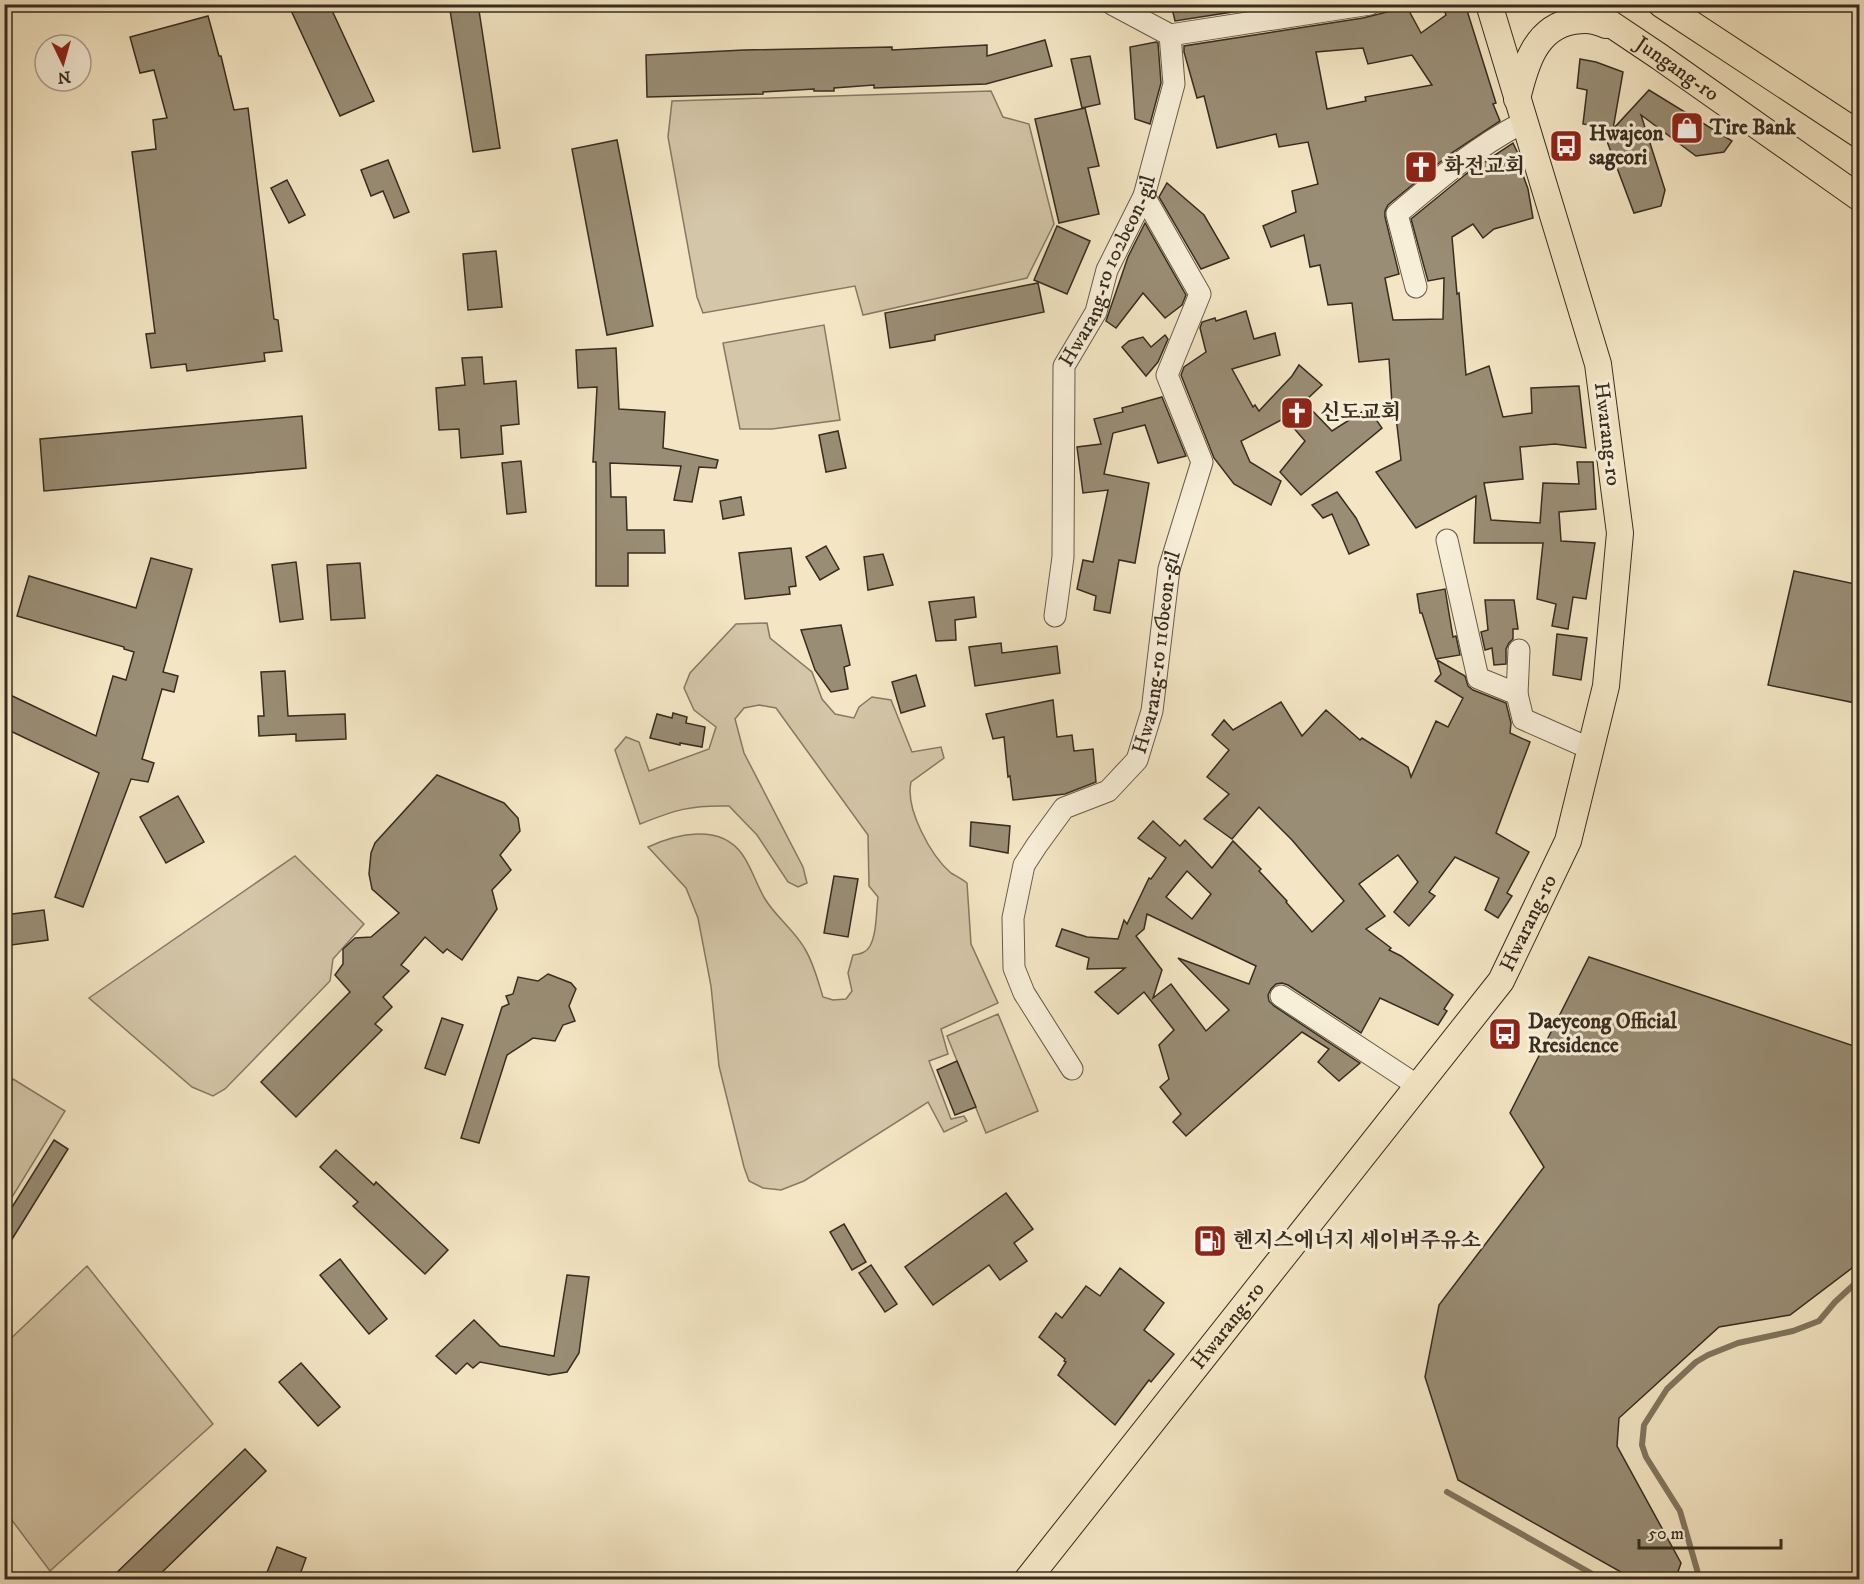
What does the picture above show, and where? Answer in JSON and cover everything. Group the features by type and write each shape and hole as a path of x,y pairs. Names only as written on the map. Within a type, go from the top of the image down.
{"main road":[{"name":"Hwarang-ro","path":"1027,1580 1501,981 1568,841 1606,686 1620,533 1598,364 1489,4"},
{"name":"Jungang-ro","path":"1581,4 1860,198"},
{"path":"1661,4 1860,135"},
{"path":"1521,110 1523,77 1537,44 1545,33 1555,26 1569,21 1594,20 1627,36"}],"street":[{"path":"1112,4 1170,35 1370,4"},
{"name":"Hwarang-ro 102beon-gil","path":"1054,616 1064,557 1064,366 1096,312 1107,270 1144,196 1174,84 1170,35"},
{"path":"1416,287 1397,213 1499,134 1521,110"},
{"name":"Hwarang-ro 116beon-gil","path":"1072,1069 1024,993 1014,968 1013,918 1024,865 1064,808 1108,791 1137,760 1152,711 1168,569 1202,462 1167,375 1200,294 1144,196"},
{"path":"1446,540 1478,678 1517,694"},
{"path":"1519,650 1517,694 1523,719 1591,749"},
{"path":"1281,996 1418,1086"}],"shaded area":[{"path":"991,91 1003,117 1029,124 1054,224 1027,278 863,315 855,286 703,313 697,297 668,137 672,101"},
{"path":"824,325 840,420 772,429 740,429 723,343"},
{"path":"767,623 770,638 812,672 822,699 835,714 854,718 859,707 872,697 891,700 912,752 941,747 944,758 911,782 912,805 921,831 935,855 951,873 967,883 971,944 998,1003 941,1029 948,1054 929,1061 951,1119 964,1116 967,1121 944,1132 928,1102 804,1181 781,1190 763,1188 749,1181 719,1066 711,986 698,918 686,888 648,847 671,838 697,834 722,838 733,844 745,859 769,906 805,949 823,997 833,1000 846,999 852,991 848,973 853,955 867,950 874,935 878,897 869,886 868,835 776,708 759,705 744,708 735,719 744,753 803,867 807,883 798,887 788,882 757,835 729,806 683,809 640,824 615,750 626,737 639,742 649,771 709,749 716,727 694,710 684,688 690,673 736,624"},
{"path":"295,856 364,924 333,959 330,981 225,1089 213,1096 192,1087 89,998"},
{"path":"998,1014 1038,1111 986,1133 947,1036"},
{"path":"13,1079 65,1111 6,1207 5,1094"},
{"path":"87,1266 213,1424 50,1571 5,1511 5,1344"}],"building":[{"path":"288,4 329,4 374,101 340,116"},
{"path":"449,4 478,4 500,148 473,152"},
{"path":"1171,4 1199,4 1200,11 1229,4 1284,4 1175,21"},
{"path":"1465,4 1496,103 1493,104 1500,121 1450,154 1388,205 1385,217 1399,274 1385,278 1393,320 1443,319 1444,278 1428,281 1411,219 1466,174 1513,143 1522,163 1519,164 1528,189 1533,218 1494,229 1483,238 1473,224 1452,237 1466,375 1489,366 1503,417 1532,413 1531,388 1579,386 1586,448 1555,444 1520,447 1523,479 1484,483 1491,520 1540,523 1543,483 1579,484 1577,462 1593,462 1596,509 1559,512 1561,541 1595,543 1586,599 1573,597 1568,629 1552,626 1556,604 1537,599 1543,543 1474,543 1476,496 1416,528 1376,472 1401,460 1396,417 1393,419 1389,359 1359,362 1352,303 1328,305 1320,265 1310,267 1304,235 1271,247 1263,226 1296,212 1292,191 1318,184 1308,142 1279,147 1276,134 1217,148 1204,96 1197,98 1184,52 1184,46 1363,18 1407,7 1421,33 1446,15 1443,6","holes":["1363,48 1368,64 1412,55 1432,85 1365,97 1366,101 1327,109 1316,52"]},
{"path":"208,16 219,56 221,56 234,110 248,108 274,319 278,320 282,351 264,353 265,361 187,371 186,364 151,368 146,334 155,333 132,152 156,149 153,120 167,118 154,70 140,73 130,37"},
{"path":"1045,40 1052,66 986,84 874,88 874,85 834,88 834,91 814,91 814,89 763,92 763,94 647,97 646,55 744,50 892,47 892,50 987,45 987,56"},
{"path":"1158,43 1161,83 1150,124 1135,119 1130,47"},
{"path":"1090,56 1100,104 1082,108 1071,59"},
{"path":"1580,59 1623,72 1613,129 1649,90 1732,141 1724,152 1696,156 1641,115 1665,190 1661,206 1634,213 1605,136 1612,129 1583,124 1587,90 1577,88"},
{"path":"1085,108 1099,166 1088,168 1099,214 1059,223 1035,119"},
{"path":"617,140 653,326 607,335 572,149"},
{"path":"388,160 409,212 394,218 383,191 371,196 361,170"},
{"path":"287,180 305,215 289,223 271,188"},
{"path":"1167,183 1204,215 1229,258 1201,269 1159,197"},
{"path":"1145,223 1186,295 1182,305 1165,318 1143,293 1116,328 1106,321 1128,257"},
{"path":"1057,226 1090,241 1067,294 1034,280"},
{"path":"496,251 502,307 468,310 463,254"},
{"path":"1038,283 1044,312 935,335 935,340 890,348 885,313"},
{"path":"1246,311 1254,339 1275,333 1280,355 1232,369 1253,407 1255,405 1259,411 1292,376 1299,365 1322,385 1304,402 1332,431 1368,408 1382,428 1301,495 1280,472 1305,441 1285,418 1241,441 1250,462 1281,481 1271,505 1234,484 1214,458 1181,375 1184,367 1206,352 1200,328 1202,322 1215,318 1216,321"},
{"path":"1165,335 1168,339 1158,362 1146,376 1122,347 1129,341 1143,337 1151,347"},
{"path":"616,348 619,409 665,412 663,448 718,460 716,468 699,467 692,502 674,500 681,466 610,463 611,497 626,497 627,530 664,530 665,553 628,553 628,586 596,586 596,462 593,462 597,387 578,388 576,350"},
{"path":"482,357 484,384 516,381 519,424 501,426 503,454 461,458 459,429 439,430 436,388 465,385 462,358"},
{"path":"1162,397 1186,456 1158,463 1145,425 1113,433 1104,474 1149,483 1135,563 1119,560 1110,613 1094,610 1096,596 1077,589 1083,560 1093,562 1108,490 1083,493 1077,447 1101,444 1094,419 1123,412 1122,408"},
{"path":"302,416 306,468 44,491 40,439"},
{"path":"838,431 846,468 826,472 819,435"},
{"path":"521,461 526,512 507,514 502,463"},
{"path":"1337,492 1356,518 1369,545 1349,554 1332,514 1323,518 1312,505"},
{"path":"741,497 744,515 723,519 720,501"},
{"path":"826,546 839,569 820,580 806,557"},
{"path":"791,548 796,586 789,587 790,594 745,599 739,553"},
{"path":"883,554 893,585 868,590 864,557"},
{"path":"151,558 192,569 163,672 178,676 174,692 162,689 142,759 154,763 148,782 131,779 83,907 55,897 99,773 4,728 4,692 96,736 113,676 126,680 134,652 124,647 17,616 29,576 136,608"},
{"path":"296,562 303,619 280,622 272,565"},
{"path":"360,563 365,618 331,620 327,565"},
{"path":"1794,571 1860,585 1860,704 1768,685"},
{"path":"1445,589 1453,637 1456,636 1460,655 1436,659 1422,613 1420,613 1417,594"},
{"path":"974,597 976,617 955,620 956,640 936,641 929,602"},
{"path":"1485,600 1514,600 1518,629 1513,629 1513,639 1506,649 1506,664 1494,665 1492,648 1485,650 1481,632 1488,630"},
{"path":"841,625 850,665 844,667 848,689 831,692 815,670 801,630"},
{"path":"1557,634 1587,638 1581,680 1553,675"},
{"path":"1001,643 1002,653 1057,646 1060,673 975,686 969,647"},
{"path":"1437,660 1465,676 1468,686 1473,690 1506,703 1511,723 1510,733 1530,742 1496,833 1529,852 1507,893 1512,896 1498,918 1485,910 1499,878 1455,857 1429,892 1435,896 1409,926 1394,912 1418,882 1398,855 1359,884 1385,916 1366,929 1391,948 1389,950 1401,956 1453,995 1438,1025 1380,998 1361,1033 1288,985 1276,984 1268,995 1269,1001 1274,1006 1360,1063 1339,1081 1318,1062 1329,1049 1302,1032 1186,1136 1173,1122 1181,1114 1160,1087 1169,1079 1159,1045 1174,1030 1144,992 1118,1014 1095,992 1125,968 1087,969 1089,958 1056,946 1062,929 1087,937 1118,939 1124,920 1127,924 1149,878 1151,879 1166,858 1138,838 1153,821 1180,846 1185,840 1212,868 1233,841 1261,869 1259,871 1312,932 1344,901 1292,840 1259,807 1232,839 1204,819 1229,794 1207,777 1229,750 1212,735 1224,720 1233,730 1281,702 1302,736 1326,710 1360,740 1362,738 1408,767 1411,777 1436,721 1448,727 1463,698 1435,681 1441,674","holes":["1187,871 1211,894 1192,919 1166,897","1147,914 1256,966 1249,984 1178,958 1229,1010 1206,1031 1171,984 1153,998 1162,970 1136,936 1144,929"]},
{"path":"285,671 288,716 345,714 346,739 296,741 296,734 259,736 258,716 264,716 261,672"},
{"path":"916,675 925,706 901,713 892,682"},
{"path":"1053,700 1057,737 1072,735 1074,751 1093,749 1096,782 1065,794 1013,800 1004,737 993,739 986,714"},
{"path":"673,713 687,717 686,723 705,727 702,747 650,738 657,714 672,718"},
{"path":"437,775 504,803 518,818 520,831 500,855 511,870 492,890 497,909 462,960 447,949 443,953 425,937 401,965 409,971 383,997 392,1007 375,1024 382,1030 296,1117 261,1082 350,992 335,975 343,964 343,949 355,938 371,937 399,913 372,889 369,874 371,853 375,843"},
{"path":"178,796 204,842 166,863 140,817"},
{"path":"971,822 1010,826 1008,853 970,846"},
{"path":"834,876 858,879 848,937 824,933"},
{"path":"44,910 48,940 4,946 4,915"},
{"path":"1589,957 1860,1048 1860,1262 1790,1315 1719,1327 1619,1418 1617,1446 1681,1563 1675,1580 1635,1580 1458,1480 1425,1377 1439,1305 1544,1167 1510,1113"},
{"path":"548,974 571,983 576,989 569,1006 575,1021 563,1025 555,1041 533,1038 507,1055 479,1143 461,1138 502,1007 509,1004 506,996 513,994 518,977 538,981"},
{"path":"442,1018 463,1025 445,1075 425,1068"},
{"path":"957,1061 976,1107 955,1115 937,1070"},
{"path":"54,1140 68,1149 4,1252 4,1220"},
{"path":"336,1150 374,1185 376,1182 448,1250 425,1274 353,1206 358,1202 320,1167"},
{"path":"1006,1193 1033,1229 1014,1243 1027,1261 1000,1280 989,1265 933,1305 905,1267"},
{"path":"844,1224 866,1262 852,1270 830,1232"},
{"path":"340,1259 387,1319 369,1334 320,1275"},
{"path":"871,1265 897,1304 885,1312 859,1273"},
{"path":"1120,1268 1164,1303 1144,1330 1174,1354 1151,1382 1149,1380 1115,1425 1058,1375 1066,1362 1065,1359 1039,1337 1056,1313 1062,1318 1086,1286 1100,1296"},
{"path":"567,1275 589,1277 579,1353 567,1372 549,1375 480,1362 473,1368 467,1363 456,1374 436,1356 474,1320 500,1346 554,1356"},
{"path":"301,1363 340,1407 318,1426 279,1382"},
{"path":"245,1449 266,1471 154,1580 109,1580"},
{"path":"277,1547 306,1558 298,1580 264,1580"}],"waterway":[{"path":"1700,1580 1680,1511 1646,1457 1642,1445 1644,1425 1667,1389 1696,1362 1738,1343 1793,1331 1819,1321 1835,1302 1860,1279"},
{"path":"1447,1492 1603,1580"}],"place":[{"name":"Tire Bank","path":"1687,128"},
{"name":"Hwajeon sageori","path":"1566,146"},
{"name":"화전교회","path":"1421,167"},
{"name":"신도교회","path":"1297,413"},
{"name":"Daeyeong Official Rresidence","path":"1505,1034"},
{"name":"헨지스에너지 세이버주유소","path":"1210,1241"}]}
